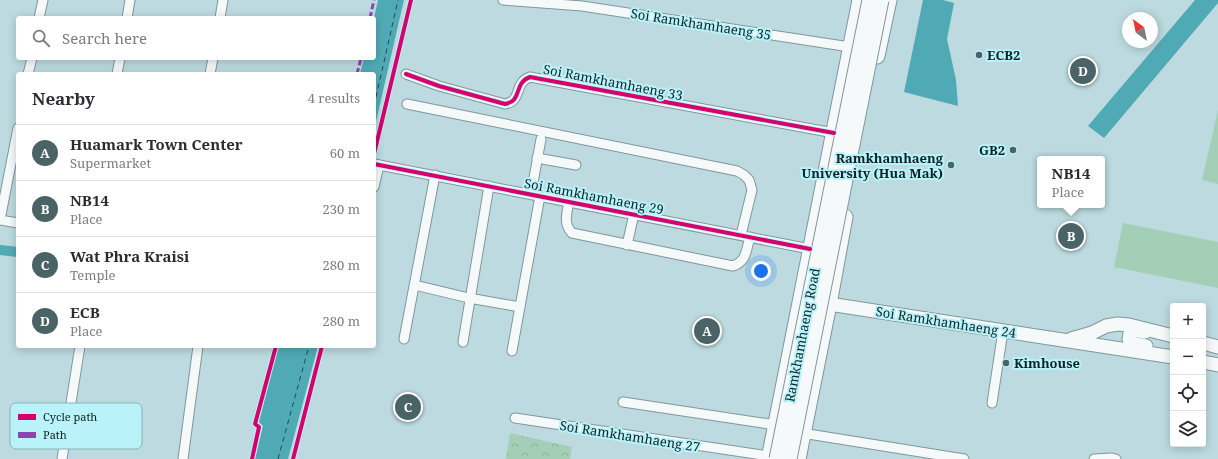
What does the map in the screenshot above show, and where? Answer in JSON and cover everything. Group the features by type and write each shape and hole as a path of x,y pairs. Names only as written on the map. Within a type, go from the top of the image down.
{"main road":[{"name":"Ramkhamhaeng Road","path":"772,458 776,425 798,307 860,0"},
{"name":"Ramkhamhaeng Road","path":"772,458 870,0"},
{"name":"Ramkhamhaeng Road","path":"789,459 881,0"},
{"name":"Ramkhamhaeng Road","path":"798,459 889,0"},
{"path":"798,307 829,304"},
{"name":"Soi Ramkhamhaeng 24","path":"829,304 1170,357"},
{"name":"Soi Ramkhamhaeng 24","path":"1063,340 1092,333 1106,326 1118,324 1129,325 1170,335"},
{"path":"1153,332 1133,330 1128,339 1130,343 1170,350"},
{"path":"1206,344 1218,347"}],"street":[{"path":"39,16 43,0"},
{"path":"127,16 130,0"},
{"path":"220,16 223,0"},
{"name":"Soi Ramkhamhaeng 35","path":"503,0 582,6 850,47"},
{"path":"28,72 32,60"},
{"path":"118,72 120,60"},
{"path":"210,72 213,60"},
{"name":"Soi Ramkhamhaeng 33","path":"406,74 439,86 505,104 510,103 516,98 519,85 524,79 530,77 834,133"},
{"path":"407,104 737,171 750,180 752,190 745,236"},
{"path":"16,138 0,220 16,223"},
{"path":"512,351 520,307 536,195 537,158 541,139"},
{"path":"537,158 576,165"},
{"name":"Soi Ramkhamhaeng 29","path":"377,164 810,249"},
{"path":"404,339 435,175"},
{"path":"463,342 488,186"},
{"name":"Soi Ramkhamhaeng 29","path":"569,201 566,224 572,233 627,245 733,266 739,264 744,259 745,236"},
{"path":"627,245 634,214"},
{"path":"415,285 470,298 520,307"},
{"path":"992,403 1003,331"},
{"path":"71,403 80,348"},
{"path":"183,459 198,348"},
{"path":"623,402 776,425"},
{"name":"Soi Ramkhamhaeng 27","path":"515,418 772,458"},
{"path":"802,433 964,459"},
{"path":"62,459 64,449"},
{"path":"1094,459 1116,459"}],"green space":[{"path":"1218,110 1218,184 1202,180"},
{"path":"1123,223 1218,242 1218,288 1114,267"},
{"path":"510,433 572,447 570,459 506,459"}],"water":[{"path":"378,0 404,0 376,121 376,72 360,72 364,60 376,60 376,16 374,16"},
{"path":"923,0 943,0 954,3 947,39 956,80 958,106 904,92"},
{"path":"1195,0 1218,0 1218,3 1104,138 1088,126 1154,48 1158,48 1158,44"},
{"path":"278,348 317,348 288,459 255,459 263,426 259,422"}],"waterway":[{"path":"0,250 16,252"}],"ferry route":[{"path":"376,97 398,0"},
{"path":"278,459 308,348"}],"marked path":[{"path":"370,16 374,0"},
{"path":"358,72 360,60"}],"cycle path":[{"path":"376,146 411,0"},
{"path":"406,74 439,86 505,104 514,99 521,83 530,77 834,133"},
{"path":"376,164 810,249"},
{"path":"252,459 259,427 255,424 275,348"},
{"path":"293,459 321,348"}],"place":[{"name":"ECB2","path":"979,55"},
{"name":"ECB","path":"1083,71"},
{"name":"GB2","path":"1013,150"},
{"name":"Ramkhamhaeng University (Hua Mak)","path":"951,165"},
{"name":"NB14","path":"1071,236"},
{"name":"Huamark Town Center","path":"707,331"},
{"name":"Kimhouse","path":"1006,363"},
{"name":"Wat Phra Kraisi","path":"408,407"}]}
